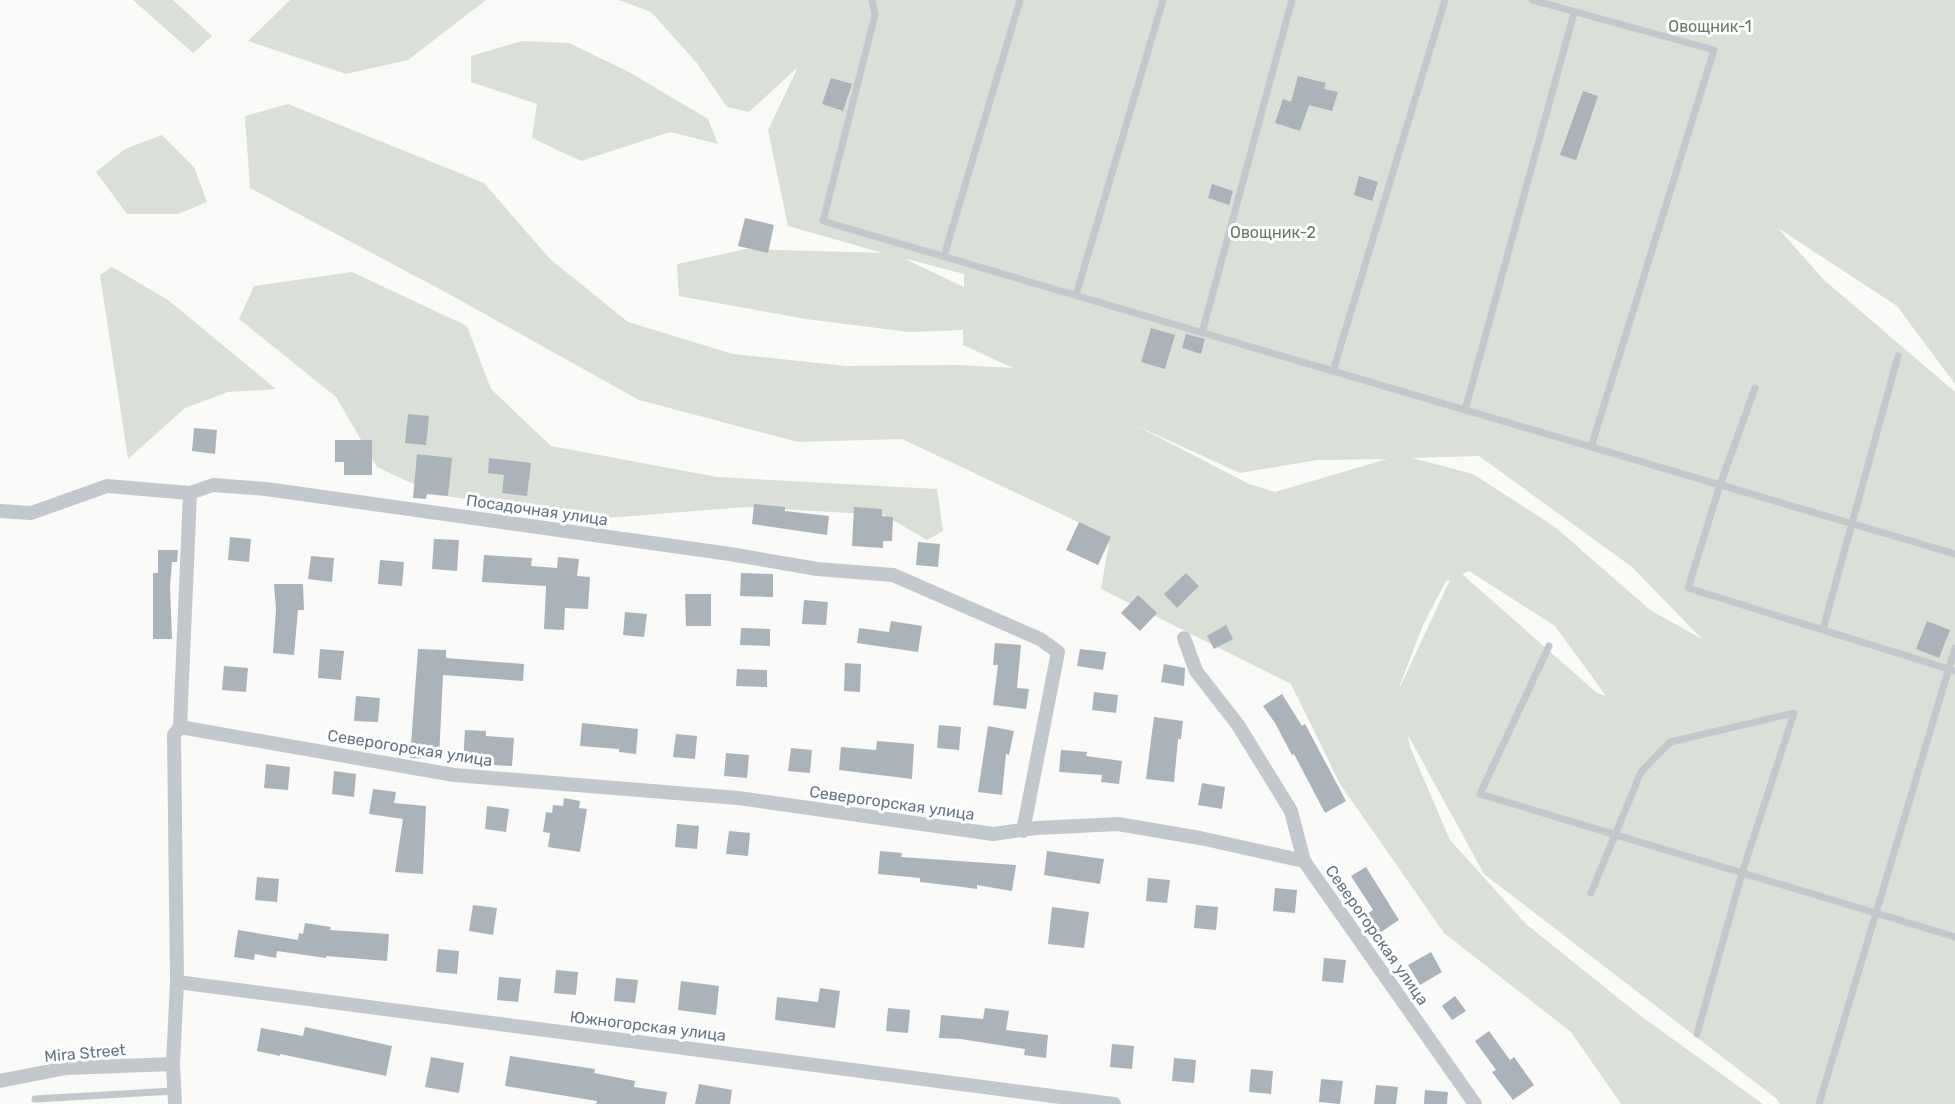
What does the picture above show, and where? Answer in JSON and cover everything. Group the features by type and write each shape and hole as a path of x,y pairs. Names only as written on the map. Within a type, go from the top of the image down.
{"street":[{"name":"Посадочная улица","path":"0,511 31,513 107,486 190,493 213,485 266,489 730,554 817,569 893,575 1040,639 1058,652 1023,831"},
{"path":"174,1097 172,1064 177,982 174,735 180,727 190,493"},
{"path":"1185,638 1196,671 1238,725 1291,811 1304,861"},
{"name":"Северогорская улица","path":"180,727 454,775 738,798 993,834 1036,828 1118,824 1200,838 1304,861 1475,1104"},
{"name":"Южногорская улица","path":"177,982 1114,1104"},
{"name":"Mira Street","path":"0,1081 66,1068 172,1064"}],"lane":[{"path":"872,0 875,15 823,221 1955,554"},
{"path":"944,256 1020,0"},
{"path":"1076,295 1163,0"},
{"path":"1202,333 1292,0"},
{"path":"1334,371 1444,0"},
{"path":"1532,0 1714,50 1591,447"},
{"path":"1465,410 1574,13"},
{"path":"1823,629 1898,356"},
{"path":"1755,388 1720,485 1688,588 1952,670"},
{"path":"1549,645 1480,794 1955,937"},
{"path":"1819,1104 1874,912 1952,670 1955,648"},
{"path":"1591,893 1641,772 1670,742 1794,713 1742,873 1697,1034"},
{"path":"35,1098 66,1100 174,1097"}],"green space":[{"path":"133,0 173,0 212,36 193,53"},
{"path":"290,0 486,0 408,60 346,74 248,41"},
{"name":"Овощник-2","path":"619,0 1955,0 1955,384 1897,306 1778,228 1823,279 1955,392 1955,1104 1780,1104 1777,1099 1484,874 1408,735 1410,747 1450,840 1526,924 1638,1014 1763,1104 1621,1104 1571,1032 1444,933 1340,784 1291,684 1101,589 1110,537 902,439 798,442 639,400 447,293 250,188 245,116 288,104 484,183 550,259 628,322 733,354 846,366 959,365 1013,368 963,345 963,330 909,332 806,319 679,296 677,264 746,249 883,253 788,226 768,130 798,67 749,112 727,107 696,62 651,12","holes":["907,260 964,274 964,287","1135,425 1240,473 1317,460 1387,459 1275,492 1249,484","1479,456 1632,567 1702,639 1650,610 1555,527 1473,474 1412,458","1469,571 1555,626 1606,696 1597,693 1462,574","1450,580 1400,685 1423,625 1446,581"]},
{"path":"522,41 569,43 629,72 708,119 718,144 670,132 581,161 532,138 537,104 471,82 471,56"},
{"path":"162,135 194,167 207,202 178,214 127,214 96,172 125,149"},
{"path":"112,267 168,300 276,389 228,392 185,408 128,459 100,275"},
{"path":"352,272 467,326 491,389 551,446 717,477 937,489 943,531 927,540 884,515 745,507 607,518 437,495 377,467 336,397 239,319 254,286"}],"building":[{"path":"1298,76 1326,83 1324,89 1338,92 1332,111 1309,105 1300,131 1275,123 1283,99 1291,102"},
{"path":"831,78 852,84 843,111 822,104"},
{"path":"1583,91 1598,96 1576,160 1560,155"},
{"path":"1359,176 1378,182 1372,201 1354,195"},
{"path":"1212,184 1233,191 1229,205 1208,198"},
{"path":"745,218 774,225 768,253 738,246"},
{"path":"1151,328 1175,335 1165,369 1141,362"},
{"path":"1186,334 1205,339 1201,354 1182,348"},
{"path":"408,414 429,416 426,445 405,443"},
{"path":"194,428 217,430 215,454 192,451"},
{"path":"335,440 372,440 372,475 344,475 344,462 335,462"},
{"path":"417,454 452,458 448,496 427,494 426,499 413,498"},
{"path":"489,458 531,463 527,496 502,493 504,475 488,473"},
{"path":"754,504 785,507 785,511 829,516 827,535 752,524"},
{"path":"854,507 882,509 882,516 893,517 892,541 883,541 883,548 852,546"},
{"path":"1079,522 1111,537 1098,565 1066,550"},
{"path":"230,537 251,539 249,562 228,560"},
{"path":"434,539 459,540 457,571 432,569"},
{"path":"918,542 940,544 938,567 916,565"},
{"path":"158,550 178,550 177,562 172,562 170,586 172,639 153,639 153,573 158,573"},
{"path":"484,555 532,558 531,566 557,568 558,557 579,559 577,576 590,577 588,609 565,608 564,630 544,629 546,586 482,582"},
{"path":"311,556 334,558 332,582 308,579"},
{"path":"380,560 404,562 402,586 378,584"},
{"path":"741,573 773,574 773,597 740,596"},
{"path":"1186,573 1199,586 1177,608 1164,594"},
{"path":"274,584 303,584 304,610 298,610 294,655 273,653 276,610"},
{"path":"685,594 711,594 711,626 686,626"},
{"path":"1138,595 1157,613 1140,631 1121,613"},
{"path":"804,600 828,602 826,625 802,624"},
{"path":"625,612 647,614 644,637 623,635"},
{"path":"891,621 922,626 918,652 857,643 859,628 889,632"},
{"path":"1927,621 1950,630 1939,658 1916,649"},
{"path":"1226,625 1233,639 1214,649 1207,636"},
{"path":"741,628 770,629 770,646 740,645"},
{"path":"995,643 1021,645 1017,688 1029,689 1026,709 993,705 998,665 993,665"},
{"path":"320,649 344,651 341,680 318,678"},
{"path":"418,649 446,650 446,658 524,664 523,681 443,675 439,759 410,758"},
{"path":"1080,649 1106,652 1103,670 1077,666"},
{"path":"845,663 861,664 860,692 844,691"},
{"path":"1164,664 1185,668 1184,686 1161,682"},
{"path":"224,666 248,668 246,692 222,690"},
{"path":"737,669 767,670 767,687 736,686"},
{"path":"1094,692 1118,695 1116,713 1092,710"},
{"path":"1282,694 1302,726 1305,724 1346,801 1325,813 1294,754 1292,755 1263,706"},
{"path":"356,696 380,698 378,722 354,721"},
{"path":"1154,717 1183,721 1181,739 1178,739 1174,782 1146,779"},
{"path":"582,723 638,729 636,754 619,752 619,749 580,746"},
{"path":"939,725 961,727 959,750 937,748"},
{"path":"988,726 1014,731 1009,755 1006,754 1002,795 978,792"},
{"path":"465,730 486,731 486,736 514,738 512,766 463,763"},
{"path":"676,734 697,736 695,759 673,757"},
{"path":"877,741 914,744 912,779 839,770 841,747 876,750"},
{"path":"791,748 812,750 810,773 788,771"},
{"path":"1061,750 1087,752 1086,756 1122,761 1119,784 1101,782 1102,775 1059,772"},
{"path":"726,753 749,755 747,778 724,776"},
{"path":"266,764 290,767 288,790 264,788"},
{"path":"334,771 356,774 354,797 332,794"},
{"path":"1202,783 1225,787 1222,809 1198,805"},
{"path":"373,789 396,792 394,803 426,806 423,874 395,872 403,819 369,814"},
{"path":"564,798 580,801 579,808 587,809 580,852 548,847 550,833 543,832 546,812 552,813 553,805 563,806"},
{"path":"487,806 509,809 506,832 485,829"},
{"path":"677,824 699,826 697,849 675,847"},
{"path":"729,831 750,833 748,856 726,854"},
{"path":"880,851 902,853 901,857 1016,865 1012,891 977,885 977,889 920,882 920,878 878,874"},
{"path":"1047,851 1104,859 1100,884 1044,875"},
{"path":"1366,867 1399,920 1378,934 1365,915 1373,910 1351,876"},
{"path":"257,877 279,879 277,902 255,900"},
{"path":"1148,878 1170,880 1167,903 1146,901"},
{"path":"1275,888 1297,890 1295,913 1273,911"},
{"path":"473,905 497,908 493,935 469,931"},
{"path":"1196,905 1218,907 1216,930 1194,928"},
{"path":"1052,907 1089,912 1084,948 1048,944"},
{"path":"305,923 331,927 330,930 389,934 387,961 326,956 326,958 277,951 276,958 255,954 254,960 234,957 238,930 298,940 299,933 303,934"},
{"path":"438,949 459,951 457,974 436,972"},
{"path":"1431,952 1442,972 1420,985 1408,965"},
{"path":"1324,958 1346,960 1343,983 1322,981"},
{"path":"556,970 578,972 576,995 554,993"},
{"path":"499,977 521,979 518,1002 497,1000"},
{"path":"616,978 638,980 635,1003 614,1001"},
{"path":"681,981 719,986 716,1015 678,1010"},
{"path":"820,988 840,991 835,1028 775,1020 777,997 818,1002"},
{"path":"1455,996 1466,1011 1452,1020 1442,1006"},
{"path":"888,1008 910,1010 908,1033 886,1031"},
{"path":"985,1008 1009,1011 1006,1030 1048,1035 1046,1058 1024,1055 1025,1049 939,1038 941,1015 983,1019"},
{"path":"305,1027 392,1046 386,1076 257,1051 261,1028 303,1036"},
{"path":"1489,1031 1510,1060 1514,1057 1534,1085 1513,1100 1492,1072 1496,1070 1475,1041"},
{"path":"1112,1044 1134,1046 1132,1069 1110,1067"},
{"path":"510,1056 595,1069 594,1073 635,1081 634,1087 667,1092 665,1104 596,1104 597,1101 505,1086"},
{"path":"431,1057 464,1063 459,1093 425,1087"},
{"path":"1174,1058 1196,1060 1194,1083 1172,1081"},
{"path":"1251,1069 1273,1071 1271,1094 1249,1092"},
{"path":"1321,1079 1343,1081 1340,1104 1319,1102"},
{"path":"699,1084 732,1090 730,1104 695,1104"},
{"path":"1376,1085 1398,1087 1396,1104 1374,1104"},
{"path":"1425,1090 1448,1092 1447,1104 1424,1104"}],"park label":[{"name":"Овощник-1","path":"1710,26"}]}
